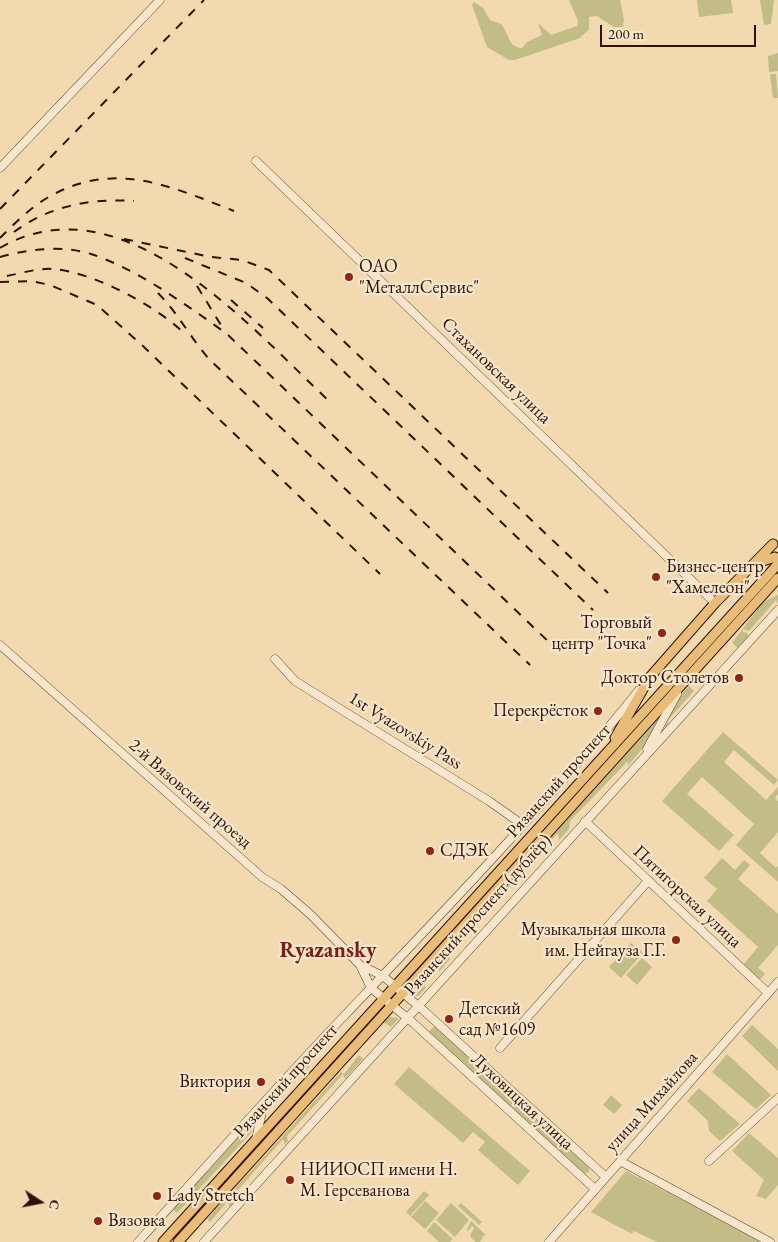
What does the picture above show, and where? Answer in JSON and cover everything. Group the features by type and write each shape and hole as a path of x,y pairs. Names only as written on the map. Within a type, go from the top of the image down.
{"main road":[{"name":"Рязанский проспект (дублёр)","path":"650,677 715,603 776,542"},
{"path":"776,542 771,554 777,559"},
{"path":"750,566 777,559"},
{"name":"Рязанский проспект","path":"163,1242 607,752 777,559"},
{"name":"Рязанский проспект","path":"178,1242 391,1004 778,578"},
{"path":"607,752 650,677"}],"street":[{"path":"0,168 160,0"},
{"name":"Стахановская улица","path":"256,160 715,603"},
{"name":"Рязанский проспект (дублёр)","path":"204,1242 638,761 778,610"},
{"name":"2-й Вязовский проезд","path":"0,644 256,872 310,914 360,965 371,988 383,997"},
{"name":"1st Vyazovskiy Pass","path":"275,659 295,681 489,801 523,825"},
{"name":"Рязанский проспект (дублёр)","path":"138,1242 265,1101 594,747 650,677"},
{"path":"638,761 653,739 680,687"},
{"name":"Пятигорская улица","path":"585,821 768,993"},
{"path":"500,1048 648,881"},
{"name":"2-й Вязовский проезд","path":"360,965 383,976 394,985"},
{"name":"улица Михайлова","path":"549,1242 778,982"},
{"name":"Луховицкая улица","path":"394,985 606,1177"},
{"name":"Луховицкая улица","path":"383,997 424,1032 595,1189"},
{"path":"424,1032 435,1021"},
{"path":"709,1161 778,1098"},
{"path":"256,1139 265,1101"},
{"path":"620,1161 770,1242"},
{"path":"583,1179 588,1178 595,1167"}],"shaded area":[{"path":"569,0 620,0 624,20 623,27 614,27 597,16 589,17 589,29 580,38 515,60 509,60 487,47 472,5 474,2 483,8 490,20 501,24 511,43 522,48 527,42 542,35 538,23 551,35 577,26 578,21"},
{"path":"697,0 731,0 733,13 699,17"},
{"path":"760,0 774,0 771,24 764,25"},
{"path":"778,53 778,71 769,72 768,56"},
{"path":"770,74 776,74 778,98 773,98"},
{"path":"778,595 778,604 776,600 749,631 743,629 743,632 748,633 748,638 739,649 732,643 763,602"},
{"path":"689,686 694,691 668,720 678,698"},
{"path":"660,717 654,734 628,766 628,761 570,821 569,829 559,840 558,833 450,955 450,959 439,972 438,965 425,980 425,989 418,996 413,996 411,992 414,987"},
{"path":"668,720 669,726 663,731"},
{"path":"723,732 778,780 774,785 734,750 724,762 766,800 778,787 778,794 775,798 778,801 778,832 760,853 776,868 778,866 778,882 736,845 754,824 702,777 687,794 734,835 719,851 662,801"},
{"path":"722,858 735,870 744,860 750,865 738,879 778,914 778,945 758,968 765,974 760,979 743,965 758,947 707,901 717,889 704,878"},
{"path":"631,943 643,953 621,978 609,967"},
{"path":"642,958 652,967 637,985 626,975"},
{"path":"389,1017 399,1018 391,1027 383,1022"},
{"path":"752,1025 778,1049 778,1071 742,1036"},
{"path":"435,1026 589,1167 589,1172 584,1174 428,1032"},
{"path":"323,1044 325,1045 308,1064 310,1066 264,1115 269,1103"},
{"path":"727,1054 771,1095 756,1109 712,1072"},
{"path":"359,1055 363,1059 345,1079 343,1074 287,1136 288,1141 285,1145 283,1139 230,1199 233,1203 230,1207 227,1202 210,1222 207,1219 341,1072 344,1074"},
{"path":"409,1067 530,1171 518,1185 478,1150 485,1142 473,1132 463,1143 394,1084"},
{"path":"699,1088 740,1124 720,1141 709,1131 708,1121 687,1101"},
{"path":"611,1095 622,1105 614,1114 603,1105"},
{"path":"254,1118 256,1120 251,1133 177,1213 172,1209"},
{"path":"749,1133 778,1158 778,1185 766,1199 756,1196 764,1180 732,1151"},
{"path":"626,1171 765,1242 657,1242 634,1231 632,1234 591,1212"},
{"path":"424,1191 429,1195 410,1216 406,1212"},
{"path":"425,1201 439,1213 425,1229 411,1217"},
{"path":"451,1203 469,1220 455,1237 436,1220"},
{"path":"461,1203 482,1222 479,1225 458,1206"},
{"path":"471,1221 486,1235 482,1236 483,1238 480,1242 475,1242 470,1236 474,1228 472,1226 468,1231 467,1229"},
{"path":"434,1222 453,1239 450,1242 439,1242 427,1231"}],"railway":[{"path":"0,209 204,0"},
{"path":"0,238 28,211 47,198 71,186 95,180 118,178 141,180 187,193 234,211"},
{"path":"14,232 41,216 71,206 102,201 134,201"},
{"path":"0,248 46,231 92,232 137,246 181,270 223,302 262,336 330,402"},
{"path":"124,239 211,257 242,260 269,270 608,593"},
{"path":"0,257 46,249 80,251 91,254 126,269 162,289 196,312 227,334 551,644"},
{"path":"185,258 246,283 267,298 593,610"},
{"path":"7,276 47,269 69,271 86,276 140,301 183,332"},
{"path":"0,282 31,281 50,285 97,305 144,347 380,574"},
{"path":"197,286 224,330"},
{"path":"158,293 210,360 530,665"},
{"path":"231,300 263,328"}],"place":[{"name":"ОАО \"МеталлСервис\"","path":"349,277"},
{"name":"Бизнес-центр \"Хамелеон\"","path":"656,577"},
{"name":"Торговый центр \"Точка\"","path":"662,633"},
{"name":"Доктор Столетов","path":"739,678"},
{"name":"Перекрёсток","path":"598,711"},
{"name":"СДЭК","path":"430,851"},
{"name":"Музыкальная школа им. Нейгауза Г.Г.","path":"676,940"},
{"name":"Детский сад №1609","path":"449,1019"},
{"name":"Виктория","path":"261,1082"},
{"name":"НИИОСП имени Н. М. Герсеванова","path":"290,1180"},
{"name":"Lady Stretch","path":"157,1196"},
{"name":"Вязовка","path":"98,1221"}],"district":[{"name":"Ryazansky","path":"328,951"}]}
